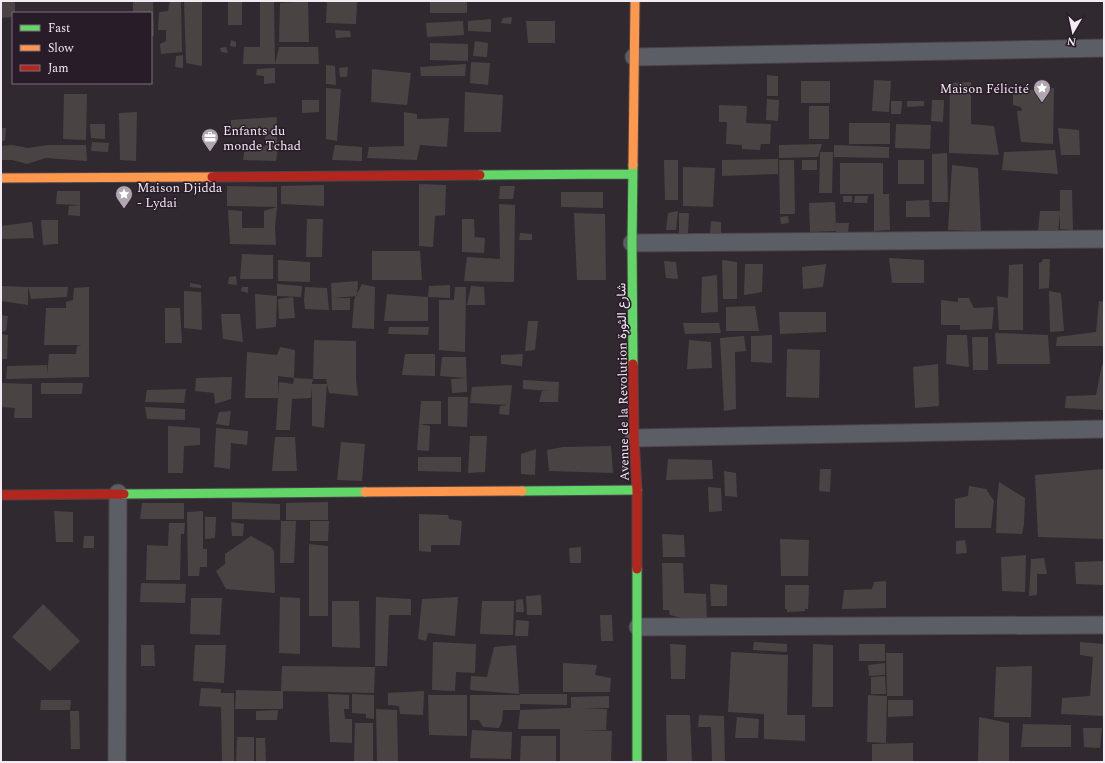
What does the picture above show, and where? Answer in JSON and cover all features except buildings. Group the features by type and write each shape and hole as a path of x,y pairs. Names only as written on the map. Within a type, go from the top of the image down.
{"street":[{"name":"Avenue de la Revolution شارع الثورة","path":"635,1 632,242 634,438 638,490 638,762"},
{"path":"634,57 1104,48"},
{"path":"1,178 632,174"},
{"path":"632,242 1104,239"},
{"path":"634,438 1104,429"},
{"path":"1,494 638,490"},
{"path":"117,762 118,493"},
{"path":"638,627 1104,625"}],"traffic: fast":[{"path":"633,165 633,364"},
{"path":"480,175 632,174"},
{"path":"522,491 637,490"},
{"path":"124,494 365,492"},
{"path":"637,569 637,762"}],"traffic: slow":[{"path":"633,165 635,1"},
{"path":"1,178 212,177"},
{"path":"365,492 522,491"}],"traffic: jam":[{"path":"212,177 480,175"},
{"path":"633,364 634,438 637,490 637,569"},
{"path":"1,495 124,494"}],"place":[{"name":"Maison Félicité","path":"1042,103"},
{"name":"Enfants du monde Tchad","path":"210,152"},
{"name":"Maison Djidda - Lydai","path":"124,209"}]}
